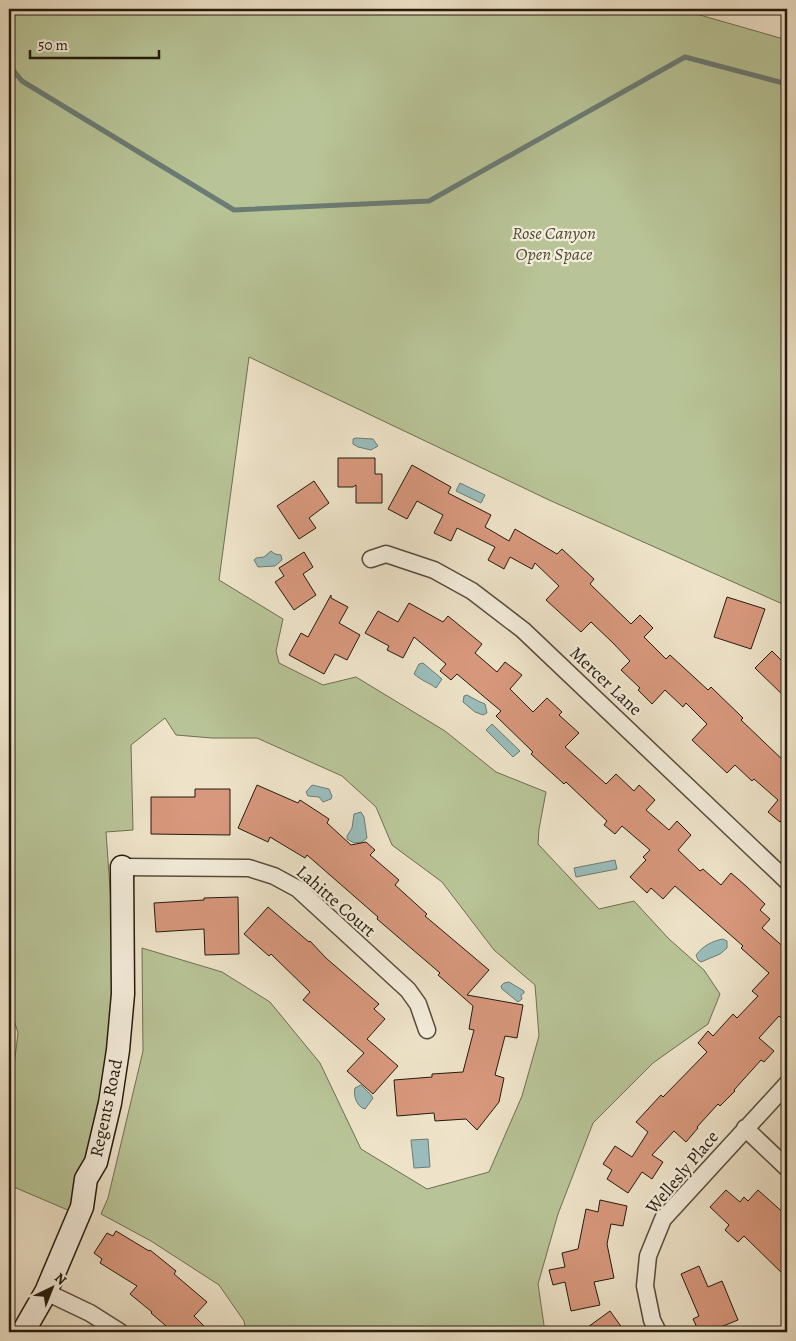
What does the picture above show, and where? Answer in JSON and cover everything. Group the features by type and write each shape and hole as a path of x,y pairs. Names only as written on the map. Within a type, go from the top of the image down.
{"street":[{"name":"Mercer Lane","path":"371,558 386,554 434,570 472,591 523,630 787,880"},
{"name":"Lahitte Court","path":"122,867 250,868 285,881 298,890 408,990 418,1004 427,1030"},
{"name":"Regents Road","path":"23,1332 46,1292 82,1207 86,1179 96,1162 110,1103 118,1050 123,994 122,867"},
{"name":"Wellesly Place","path":"658,1332 652,1320 645,1286 648,1256 663,1219 787,1084"},
{"path":"745,1128 787,1168"},
{"path":"46,1292 90,1313 120,1332"}],"green space":[{"name":"Rose Canyon Open Space","path":"9,9 679,9 787,40 787,606 549,500 249,357 219,580 283,619 276,651 279,663 323,685 356,677 445,731 496,772 546,792 538,844 599,909 634,901 669,939 704,970 720,994 708,1024 653,1063 593,1123 558,1214 538,1284 545,1332 246,1332 244,1321 219,1285 151,1241 101,1214 108,1198 143,1051 142,948 222,972 270,1002 320,1063 361,1149 427,1189 489,1172 522,1096 539,1036 535,985 494,950 442,882 392,845 376,807 342,776 257,738 212,738 176,735 165,718 131,745 133,830 106,832 112,917 112,988 105,1074 89,1156 70,1211 9,1185 9,1107 18,1033 9,1004"}],"water":[{"path":"353,439 373,439 378,446 371,450 358,447 353,444"},
{"path":"460,483 485,495 481,503 456,491"},
{"path":"271,551 281,555 282,560 275,566 258,567 254,560 264,557"},
{"path":"423,663 442,679 436,688 414,674 419,664"},
{"path":"467,695 485,704 487,713 483,715 475,712 463,702 464,696"},
{"path":"492,724 520,751 513,757 486,730"},
{"path":"312,785 329,789 332,796 331,799 323,802 319,797 308,796 306,792"},
{"path":"361,812 364,817 367,838 362,842 354,843 347,839 347,836 352,828 354,814"},
{"path":"615,860 617,869 576,877 574,868"},
{"path":"723,939 727,941 727,948 720,954 701,962 698,960 696,955 702,949 711,943"},
{"path":"509,982 524,991 521,995 522,999 518,1002 502,989 501,986 504,983"},
{"path":"361,1085 373,1098 365,1109 356,1101 355,1088"},
{"path":"428,1139 430,1167 414,1168 411,1140"}],"building":[{"path":"338,458 375,458 375,474 382,474 382,503 356,503 356,485 353,487 338,487"},
{"path":"412,465 451,487 448,493 491,515 485,527 509,541 515,529 557,554 562,549 594,579 590,584 631,624 640,615 653,628 644,637 666,659 670,655 708,690 711,687 743,718 741,720 787,764 787,814 780,822 768,812 778,800 754,779 752,781 735,765 727,773 692,740 707,724 686,703 683,707 665,690 652,704 638,690 640,688 621,670 630,661 613,643 591,622 581,632 546,600 559,586 535,563 532,569 510,557 504,569 488,560 495,547 457,528 451,541 434,533 443,515 417,501 407,519 388,509"},
{"path":"314,481 329,503 309,518 316,528 299,539 277,506"},
{"path":"304,552 313,567 303,574 316,595 294,610 275,582 284,576 279,568"},
{"path":"331,595 331,598 348,607 339,623 360,635 347,660 335,654 324,674 289,655 301,633 308,637"},
{"path":"727,597 765,609 751,649 714,637"},
{"path":"409,603 443,622 448,616 482,644 475,653 497,672 505,662 522,675 510,689 533,712 547,698 562,712 559,715 579,733 565,747 606,784 616,774 634,791 639,785 655,800 646,810 669,830 677,821 691,835 678,850 700,871 703,869 721,885 731,873 746,886 765,904 760,910 770,919 762,928 787,950 787,1024 779,1016 759,1038 774,1051 764,1062 761,1060 720,1106 718,1104 686,1142 674,1131 652,1155 663,1162 652,1179 642,1172 628,1193 607,1179 612,1170 603,1164 615,1146 632,1157 648,1132 636,1122 661,1095 663,1097 707,1052 698,1043 708,1031 713,1036 733,1014 737,1018 758,996 752,991 769,973 741,948 743,946 675,886 663,899 651,888 647,893 630,877 646,860 643,857 650,850 622,826 615,834 604,825 607,821 566,782 564,784 531,754 533,752 496,716 501,711 457,674 451,680 440,671 446,664 414,637 403,658 387,650 389,646 365,633 378,611 398,622"},
{"path":"772,651 787,666 787,699 755,668"},
{"path":"257,785 298,803 300,800 329,819 327,823 351,845 366,842 375,850 370,855 399,880 395,885 427,914 425,916 489,970 467,995 523,1005 517,1038 505,1036 495,1075 504,1078 499,1102 477,1130 466,1119 435,1121 434,1113 397,1116 394,1080 432,1077 432,1074 463,1072 474,1030 469,1029 473,1006 438,975 440,973 307,855 305,858 270,837 268,842 238,828"},
{"path":"195,789 230,789 230,835 151,834 151,797 195,797"},
{"path":"238,897 239,954 205,955 204,929 156,932 154,903"},
{"path":"268,907 310,941 326,958 379,1004 374,1009 385,1019 367,1039 398,1066 373,1094 347,1071 364,1053 303,1000 310,992 271,954 269,956 244,934"},
{"path":"726,1190 740,1202 744,1197 748,1201 758,1190 787,1216 787,1278 744,1236 738,1242 725,1230 729,1225 710,1207"},
{"path":"600,1200 627,1206 623,1226 611,1224 607,1244 614,1278 594,1282 600,1305 571,1311 565,1282 553,1285 549,1270 565,1267 562,1253 578,1249 586,1209 598,1212"},
{"path":"116,1231 150,1250 176,1271 174,1274 207,1302 194,1316 210,1332 173,1332 130,1294 137,1286 100,1263 102,1259 94,1253 107,1233 113,1236"},
{"path":"699,1266 708,1287 722,1281 738,1320 708,1332 699,1332 693,1319 699,1316 681,1274"},
{"path":"610,1311 625,1332 581,1332"}],"waterway":[{"path":"9,65 22,81 234,210 429,201 685,57 787,84"}]}
